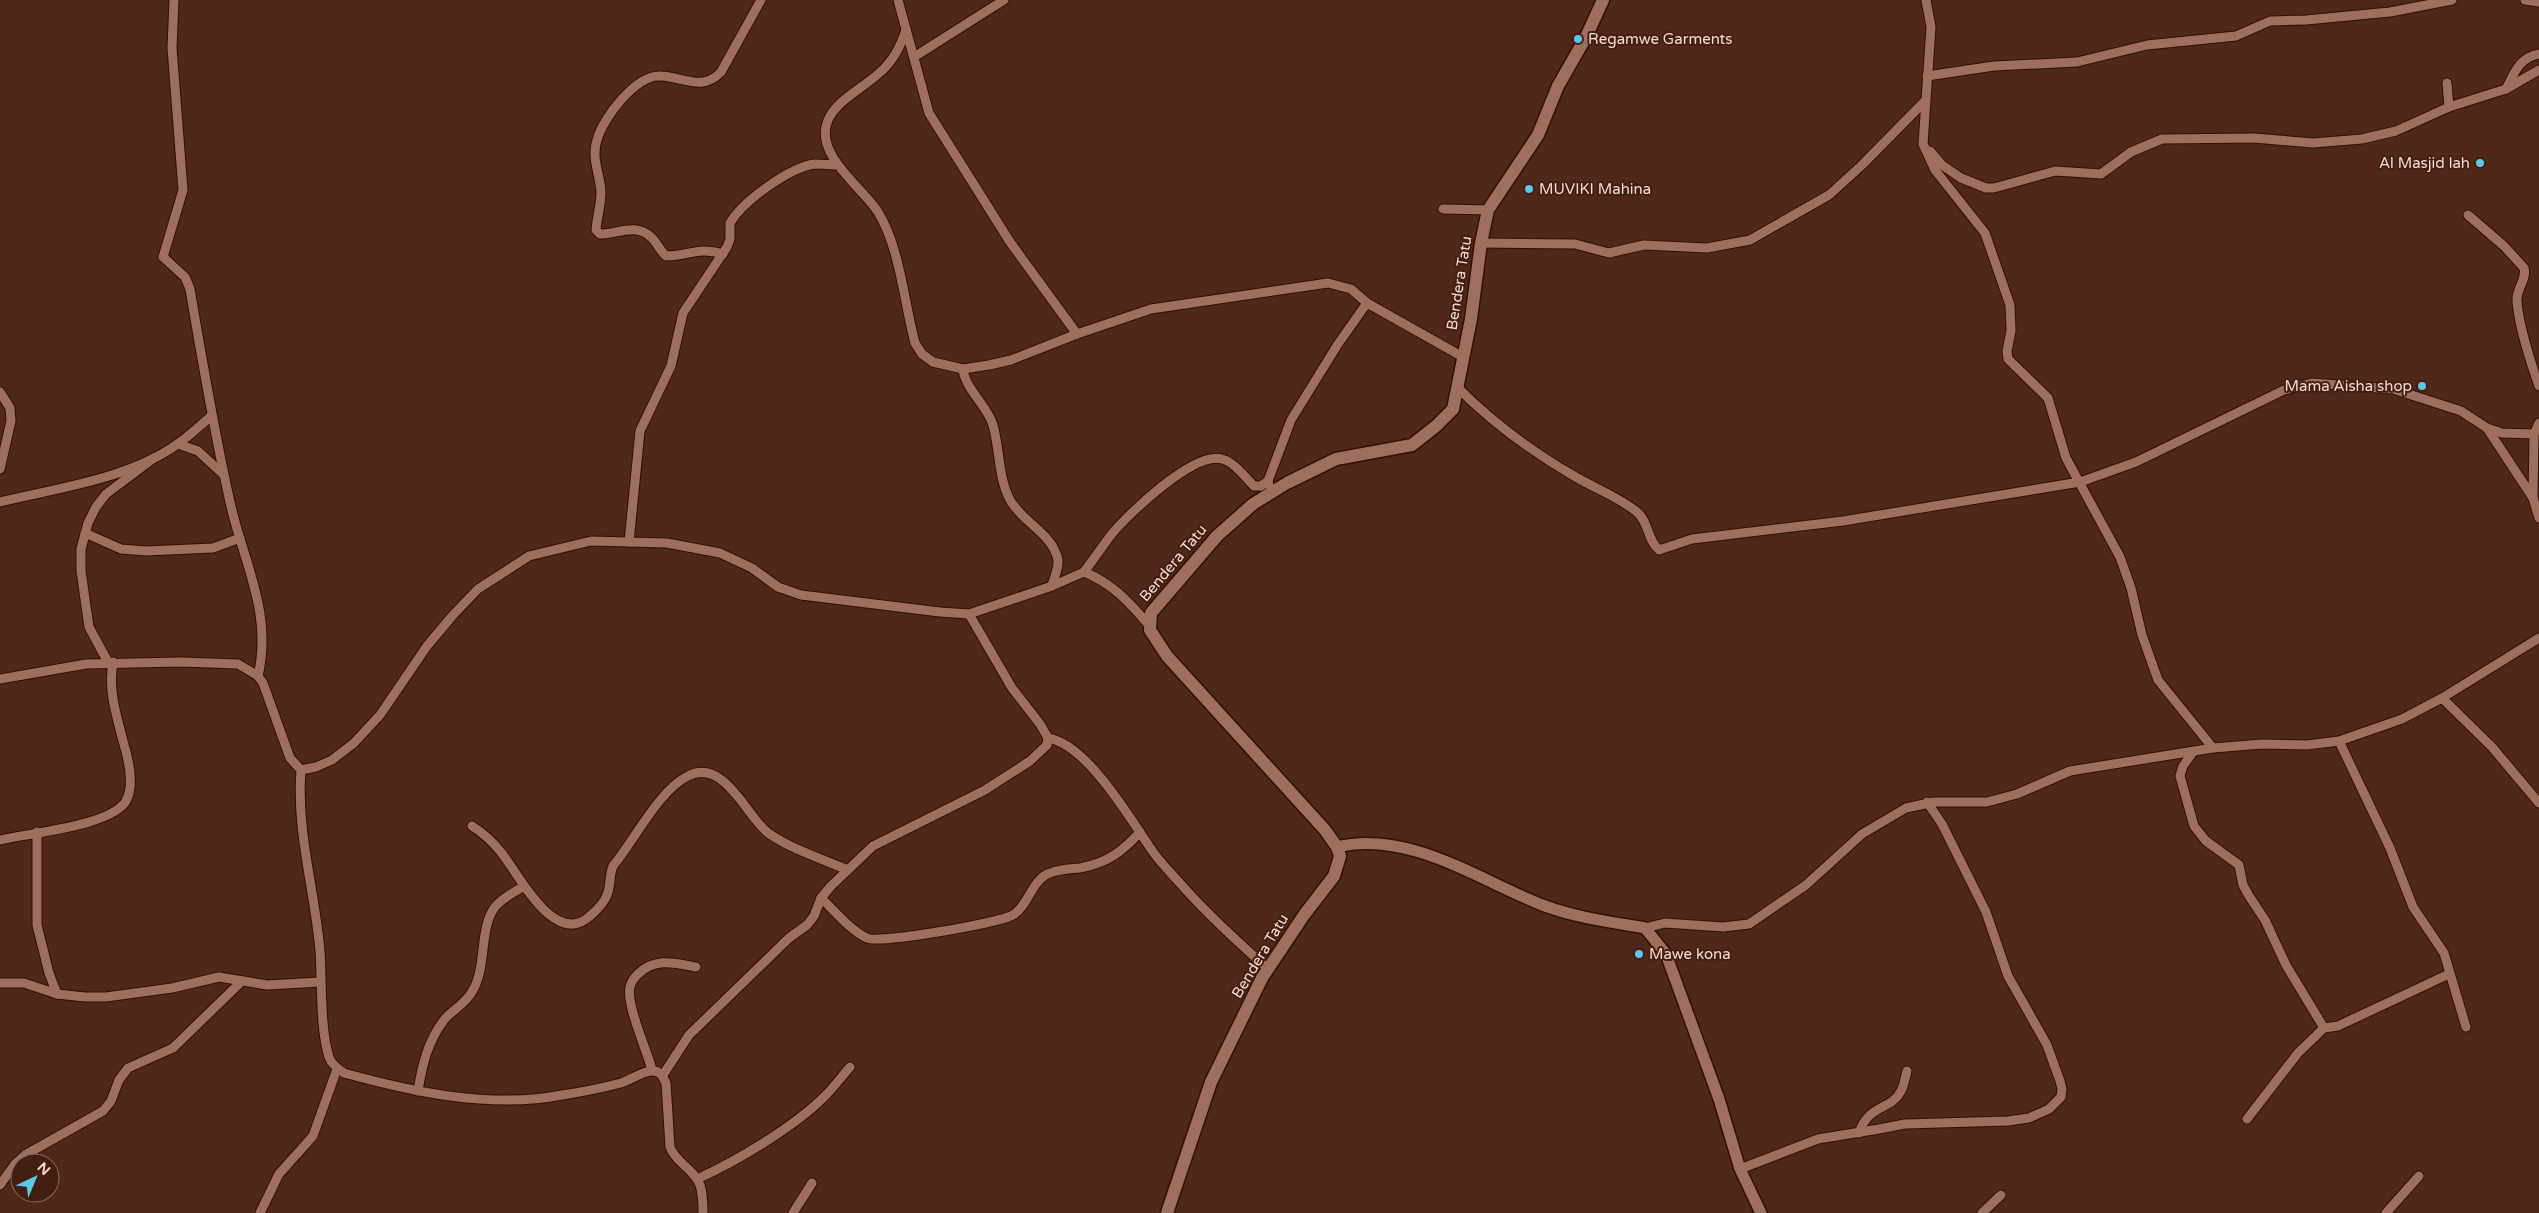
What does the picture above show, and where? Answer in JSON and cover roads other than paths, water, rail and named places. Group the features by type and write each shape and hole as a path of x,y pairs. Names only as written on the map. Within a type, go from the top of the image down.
{"main road":[{"name":"Bendera Tatu","path":"1167,1213 1211,1082 1268,969 1304,915 1334,876 1340,856 1337,847 1297,798 1167,656 1153,638 1148,624 1151,613 1217,536 1269,487 1336,459 1412,445 1436,426 1453,409 1488,210 1538,135 1558,86 1586,37 1603,0"}],"street":[{"path":"174,0 172,48 182,190 163,257 184,277 190,288 211,416 240,538 254,585 263,629 264,652 258,676 290,758 300,770 298,797 320,950 320,982 327,1052 330,1060 337,1068 358,1077 418,1091 469,1098 552,1097 606,1087 652,1070 663,1075"},
{"path":"723,254 701,249 676,256 666,256 651,236 642,231 630,229 600,234 596,230 601,194 594,162 597,140 623,96 646,79 659,75 703,83 712,81 721,72 761,0"},
{"path":"898,0 929,113 1010,242 1077,334"},
{"path":"914,57 1004,0"},
{"path":"1926,0 1931,26 1923,144 1935,170 1985,233 2010,305 2011,331 2007,351 2008,359 2048,398 2066,458 2120,557 2131,588 2142,635 2158,680 2213,748"},
{"path":"1927,76 1994,66 2077,62 2147,45 2236,36 2270,21 2390,12 2452,0"},
{"path":"2525,0 2539,2"},
{"path":"906,30 898,50 890,62 836,108 827,121 826,131 828,143 838,165 867,198 885,225 915,343 922,354 933,362 962,368 1011,360 1077,334 1151,309 1315,284 1336,284 1351,289 1367,303 1463,357"},
{"path":"2506,89 2518,65 2524,59 2539,54"},
{"path":"1923,144 1942,165 1960,178 1986,188 1994,188 2056,171 2100,174 2131,152 2162,139 2245,138 2314,143 2362,139 2396,131 2449,107 2506,89 2539,70"},
{"path":"2447,83 2449,107"},
{"path":"1481,243 1575,244 1609,253 1644,245 1707,248 1750,240 1829,195 1862,165 1925,101"},
{"path":"629,542 640,431 671,366 683,313 723,254 730,240 730,223 734,217 769,186 801,168 816,164 838,165"},
{"path":"1443,209 1488,210"},
{"path":"2468,215 2504,246 2524,268 2524,278 2518,288 2517,300 2527,354 2539,386"},
{"path":"300,770 316,767 332,760 354,743 380,715 427,646 478,589 529,556 592,541 666,543 720,553 752,568 778,587 802,595 969,614 1052,586 1084,572 1112,534 1166,482 1212,458 1223,459 1254,486 1269,487 1291,420 1338,344 1367,303"},
{"path":"962,368 964,377 985,407 993,425 998,461 1010,501 1053,546 1058,561 1052,586"},
{"path":"1458,388 1490,420 1527,446 1566,472 1639,513 1652,544 1660,550 1692,539 1843,521 2080,482 2136,462 2284,390 2312,383 2392,389 2461,411 2487,428 2508,433 2534,434"},
{"path":"0,392 10,408 11,421 0,469"},
{"path":"0,840 101,819 119,809 127,800 130,790 129,772 124,744 110,695 111,662 89,628 81,571 81,549 96,508 106,494 154,458 178,444 211,416"},
{"path":"2533,498 2534,434 2539,424"},
{"path":"2487,428 2533,498 2539,518"},
{"path":"178,444 198,451 224,475"},
{"path":"1,499 51,492 96,480 154,458"},
{"path":"86,533 121,549 146,551 213,548 240,538"},
{"path":"1084,572 1101,579 1122,594 1148,624"},
{"path":"703,1213 700,1186 697,1179 673,1155 668,1136 668,1094 663,1075 689,1035 789,938 807,925 814,916 821,898 873,846 985,790 1030,761 1047,745 1048,738 1040,724 1012,688 969,614"},
{"path":"1337,847 1368,842 1417,852 1457,866 1488,883 1561,912 1602,922 1645,928 1665,923 1723,927 1748,924 1806,885 1862,834 1906,808 1927,802 1987,802 2017,794 2070,772 2213,748 2262,744 2308,745 2339,741 2402,719 2442,698 2539,638"},
{"path":"0,679 86,664 111,662 238,664 258,676"},
{"path":"2442,698 2492,747 2539,803"},
{"path":"1048,738 1059,740 1079,754 1119,801 1150,848 1179,882 1268,969"},
{"path":"2339,741 2390,848 2413,907 2444,953 2466,1027"},
{"path":"2193,752 2183,766 2180,776 2194,826 2206,841 2239,865 2243,885 2265,920 2286,965 2324,1028"},
{"path":"472,826 487,836 501,852 523,887 550,914 562,921 575,924 587,919 600,906 608,894 610,872 639,827 678,783 688,775 698,773 710,774 728,784 768,832 848,870"},
{"path":"1740,1169 1818,1139 1905,1124 2008,1121 2029,1118 2049,1109 2061,1097 2060,1081 2047,1045 2008,976 1986,912 1949,838 1927,802"},
{"path":"37,832 37,925 49,973 57,994"},
{"path":"821,898 854,929 875,940 955,930 1004,919 1015,914 1034,890 1039,879 1048,873 1096,864 1110,859 1125,849 1140,832"},
{"path":"418,1091 424,1058 435,1035 444,1020 464,1004 478,980 488,919 495,906 523,887"},
{"path":"1645,928 1666,954 1719,1099 1740,1169 1761,1213"},
{"path":"652,1070 630,1002 629,988 632,980 653,963 670,962 696,967"},
{"path":"2247,1119 2298,1053 2324,1028 2338,1026 2449,974"},
{"path":"0,983 24,983 57,994 106,996 172,988 219,978 267,985 320,982"},
{"path":"0,1185 15,1164 25,1155 103,1111 111,1101 119,1080 128,1068 174,1048 242,981"},
{"path":"697,1179 718,1169 798,1118 825,1096 850,1067"},
{"path":"260,1213 279,1174 313,1136 337,1068"},
{"path":"1858,1133 1870,1113 1894,1100 1901,1092 1906,1071"},
{"path":"2386,1213 2419,1176"},
{"path":"793,1213 812,1183"},
{"path":"1982,1213 2002,1195"}],"place":[{"name":"Regamwe Garments","path":"1578,39"},
{"name":"Al Masjid lah","path":"2480,163"},
{"name":"MUVIKI Mahina","path":"1529,189"},
{"name":"Mama Aisha shop","path":"2422,386"},
{"name":"Mawe kona","path":"1639,954"}]}
